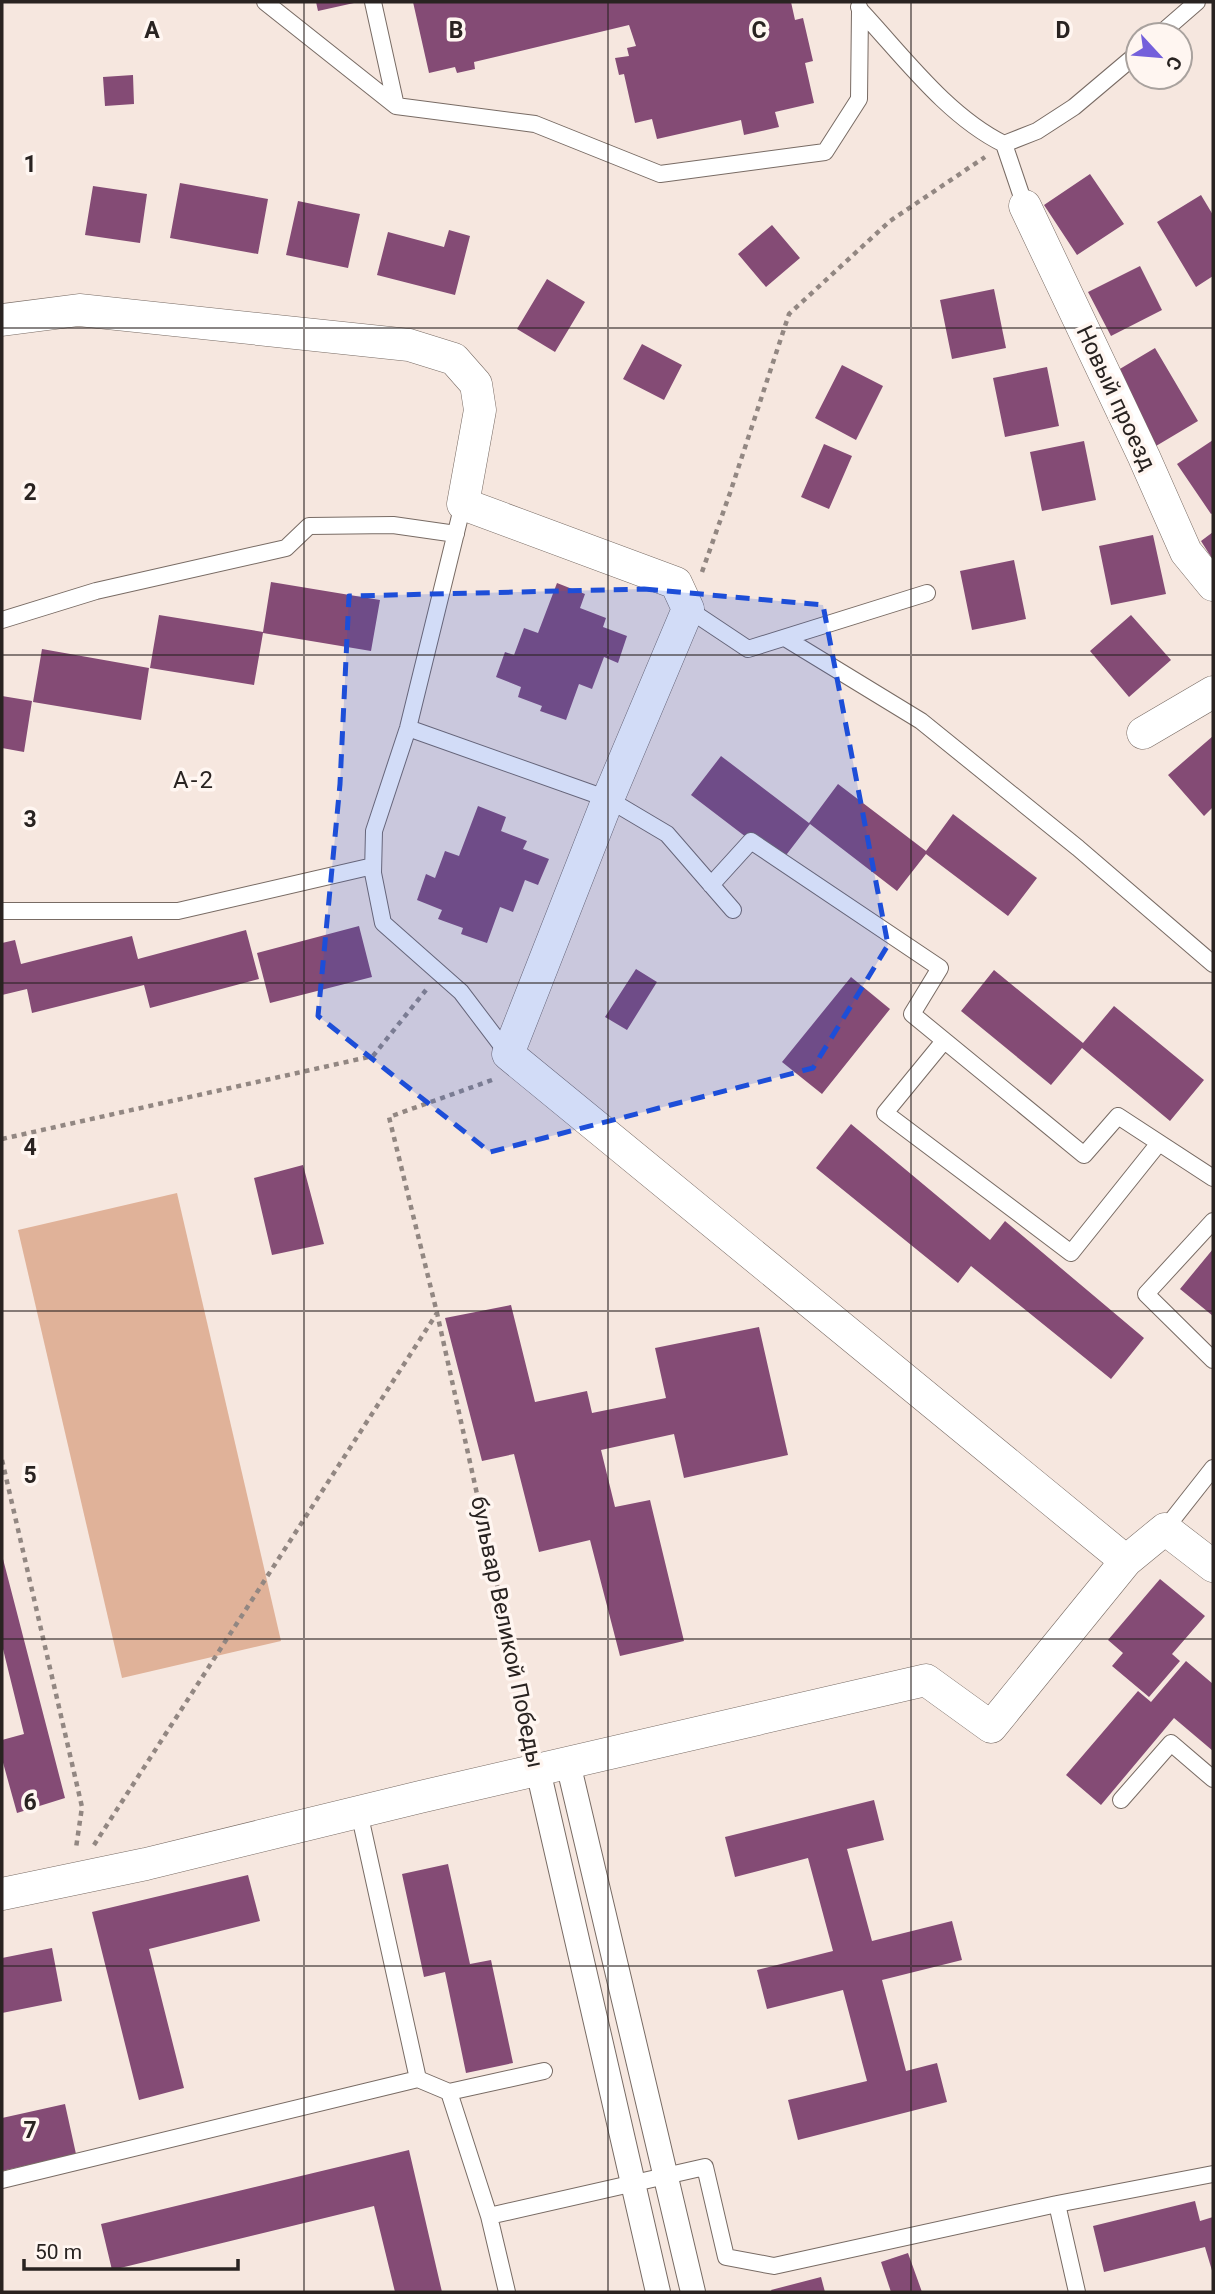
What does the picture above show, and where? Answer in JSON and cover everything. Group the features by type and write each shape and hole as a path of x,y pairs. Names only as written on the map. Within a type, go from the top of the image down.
{"street":[{"name":"Новый проезд","path":"1025,206 1186,552 1213,585"},
{"path":"2,320 79,310 410,345 454,359 476,384 480,410 463,503 676,583 688,609 608,799 508,1054 1126,1561"},
{"path":"1143,733 1213,692"},
{"path":"2,1894 146,1864 926,1680 990,1727 1126,1561 1164,1529 1213,1566"},
{"name":"бульвар Великой Победы","path":"568,1763 693,2292"},
{"name":"бульвар Великой Победы","path":"538,1770 657,2292"}],"lane":[{"path":"265,2 396,106 535,124 660,174 825,152 859,99 859,6"},
{"path":"373,2 396,106"},
{"path":"1175,21 1197,2"},
{"path":"859,6 946,102 989,136 1004,144 1025,206"},
{"path":"859,57 866,45 877,40 894,47"},
{"path":"1004,144 1037,131 1074,107 1124,65"},
{"path":"463,503 408,728 374,831 373,866 383,923 461,992 508,1054"},
{"path":"2,620 96,591 286,548 309,526 393,525 456,534"},
{"path":"688,609 748,649 927,593"},
{"path":"785,638 921,721 1078,848 1213,964"},
{"path":"408,728 608,799 667,834 733,910"},
{"path":"711,885 751,841 940,968 912,1014 1084,1156 1118,1116 1213,1178"},
{"path":"2,911 178,911 373,866"},
{"path":"944,1041 885,1114 1071,1254 1159,1143"},
{"path":"1213,1221 1146,1294 1213,1360"},
{"path":"1164,1529 1213,1468"},
{"path":"1121,1800 1171,1743 1213,1779"},
{"path":"359,1812 418,2079"},
{"path":"2,2180 418,2079 449,2092 544,2071"},
{"path":"449,2092 489,2216 506,2292"},
{"path":"489,2216 705,2167 726,2257 774,2266 1057,2204 1213,2174"},
{"path":"1057,2204 1077,2292"}],"path":[{"path":"688,609 730,494 789,314 890,221 1004,144"},
{"path":"2,1139 373,1056 440,973"},
{"name":"бульвар Великой Победы","path":"508,1054 511,1073 389,1118 437,1313 538,1770"},
{"path":"72,1879 437,1313"},
{"path":"2,1460 82,1807 72,1879"}],"highlighted area":[{"path":"644,589 823,605 888,945 813,1068 490,1152 318,1016 340,784 349,596"}],"shaded area":[{"path":"177,1193 281,1641 122,1678 18,1230"}],"building":[{"path":"316,2 354,2 354,3 318,11"},
{"path":"413,2 791,2 795,20 803,18 813,61 805,63 814,103 775,112 779,127 744,135 741,120 657,139 652,119 635,123 624,74 619,75 615,58 629,56 627,48 636,46 629,25 474,62 475,69 457,73 455,67 429,73"},
{"path":"133,75 134,104 105,106 103,77"},
{"path":"1090,174 1124,224 1077,255 1044,205"},
{"path":"180,183 268,199 258,254 170,238"},
{"path":"93,186 147,194 140,243 85,235"},
{"path":"1201,195 1213,215 1213,276 1196,287 1157,222"},
{"path":"298,201 360,214 348,268 286,255"},
{"path":"772,225 800,258 766,287 738,254"},
{"path":"449,230 470,236 455,295 377,275 388,232 444,247"},
{"path":"1140,266 1162,310 1111,336 1088,292"},
{"path":"547,279 585,302 555,352 517,329"},
{"path":"994,289 1006,348 952,359 940,300"},
{"path":"642,344 682,365 664,400 623,379"},
{"path":"1155,348 1198,421 1151,449 1108,376"},
{"path":"842,365 883,386 856,440 815,418"},
{"path":"1047,367 1059,426 1005,437 993,378"},
{"path":"1213,440 1213,513 1211,514 1177,464"},
{"path":"1084,441 1096,500 1042,511 1030,452"},
{"path":"824,444 852,456 829,509 801,497"},
{"path":"1213,532 1213,560 1201,541"},
{"path":"1153,535 1166,594 1111,605 1099,546"},
{"path":"1014,560 1026,619 972,630 960,571"},
{"path":"271,582 380,600 371,651 263,633 254,685 150,668 159,615 263,632"},
{"path":"557,583 585,594 580,608 606,618 603,627 627,636 618,663 604,657 592,689 579,684 566,720 540,711 542,706 518,697 521,687 496,677 505,652 514,655 524,628 538,633"},
{"path":"1131,615 1171,660 1129,697 1090,651"},
{"path":"42,649 149,668 141,720 33,702"},
{"path":"2,696 32,701 24,752 2,748"},
{"path":"1213,736 1213,807 1204,816 1168,775"},
{"path":"721,756 809,823 838,784 926,851 953,814 1037,878 1008,916 926,854 897,891 810,824 780,863 691,795"},
{"path":"478,806 506,817 501,831 527,841 523,849 549,859 538,885 525,880 513,912 500,907 487,943 461,934 463,928 438,919 442,910 417,900 426,874 435,878 445,851 459,856"},
{"path":"359,926 372,977 270,1003 257,953"},
{"path":"246,930 259,979 150,1008 144,985 32,1013 27,989 2,995 2,943 15,940 21,964 132,936 138,959"},
{"path":"636,969 657,982 627,1030 605,1017"},
{"path":"994,970 1083,1043 1114,1006 1204,1080 1170,1121 1082,1048 1051,1085 961,1011"},
{"path":"851,977 890,1009 822,1094 782,1062"},
{"path":"851,1124 990,1240 1005,1221 1144,1338 1111,1379 971,1266 958,1283 816,1168"},
{"path":"303,1165 324,1244 272,1255 254,1178"},
{"path":"1213,1249 1213,1316 1180,1289"},
{"path":"511,1305 535,1402 587,1391 592,1413 666,1398 655,1348 759,1327 788,1455 684,1478 674,1434 601,1450 615,1507 650,1500 684,1641 620,1656 590,1540 539,1552 514,1454 482,1461 445,1318"},
{"path":"3,1559 65,1798 17,1813 2,1759 2,1740 24,1734 2,1645"},
{"path":"1160,1579 1205,1616 1172,1654 1180,1661 1149,1697 1112,1666 1123,1653 1108,1640"},
{"path":"1186,1661 1213,1684 1213,1751 1174,1718 1101,1805 1066,1775 1138,1691 1151,1702"},
{"path":"874,1800 884,1840 847,1849 872,1941 952,1921 962,1960 882,1980 906,2071 937,2063 947,2102 798,2140 788,2100 867,2081 843,1990 767,2009 757,1970 833,1951 808,1858 735,1877 725,1837"},
{"path":"448,1864 470,1964 491,1960 513,2063 466,2073 445,1972 424,1977 402,1874"},
{"path":"248,1875 260,1921 149,1949 184,2088 139,2100 92,1912"},
{"path":"52,1948 62,2001 2,2013 2,1958"},
{"path":"65,2104 76,2154 2,2171 2,2118"},
{"path":"409,2150 442,2292 395,2292 374,2206 112,2270 101,2224"},
{"path":"1195,2201 1200,2221 1213,2217 1213,2274 1205,2247 1104,2272 1093,2226"},
{"path":"908,2253 922,2292 891,2292 881,2262"},
{"path":"821,2277 825,2292 771,2290"}],"district":[{"name":"А-2","path":"194,780"}]}
